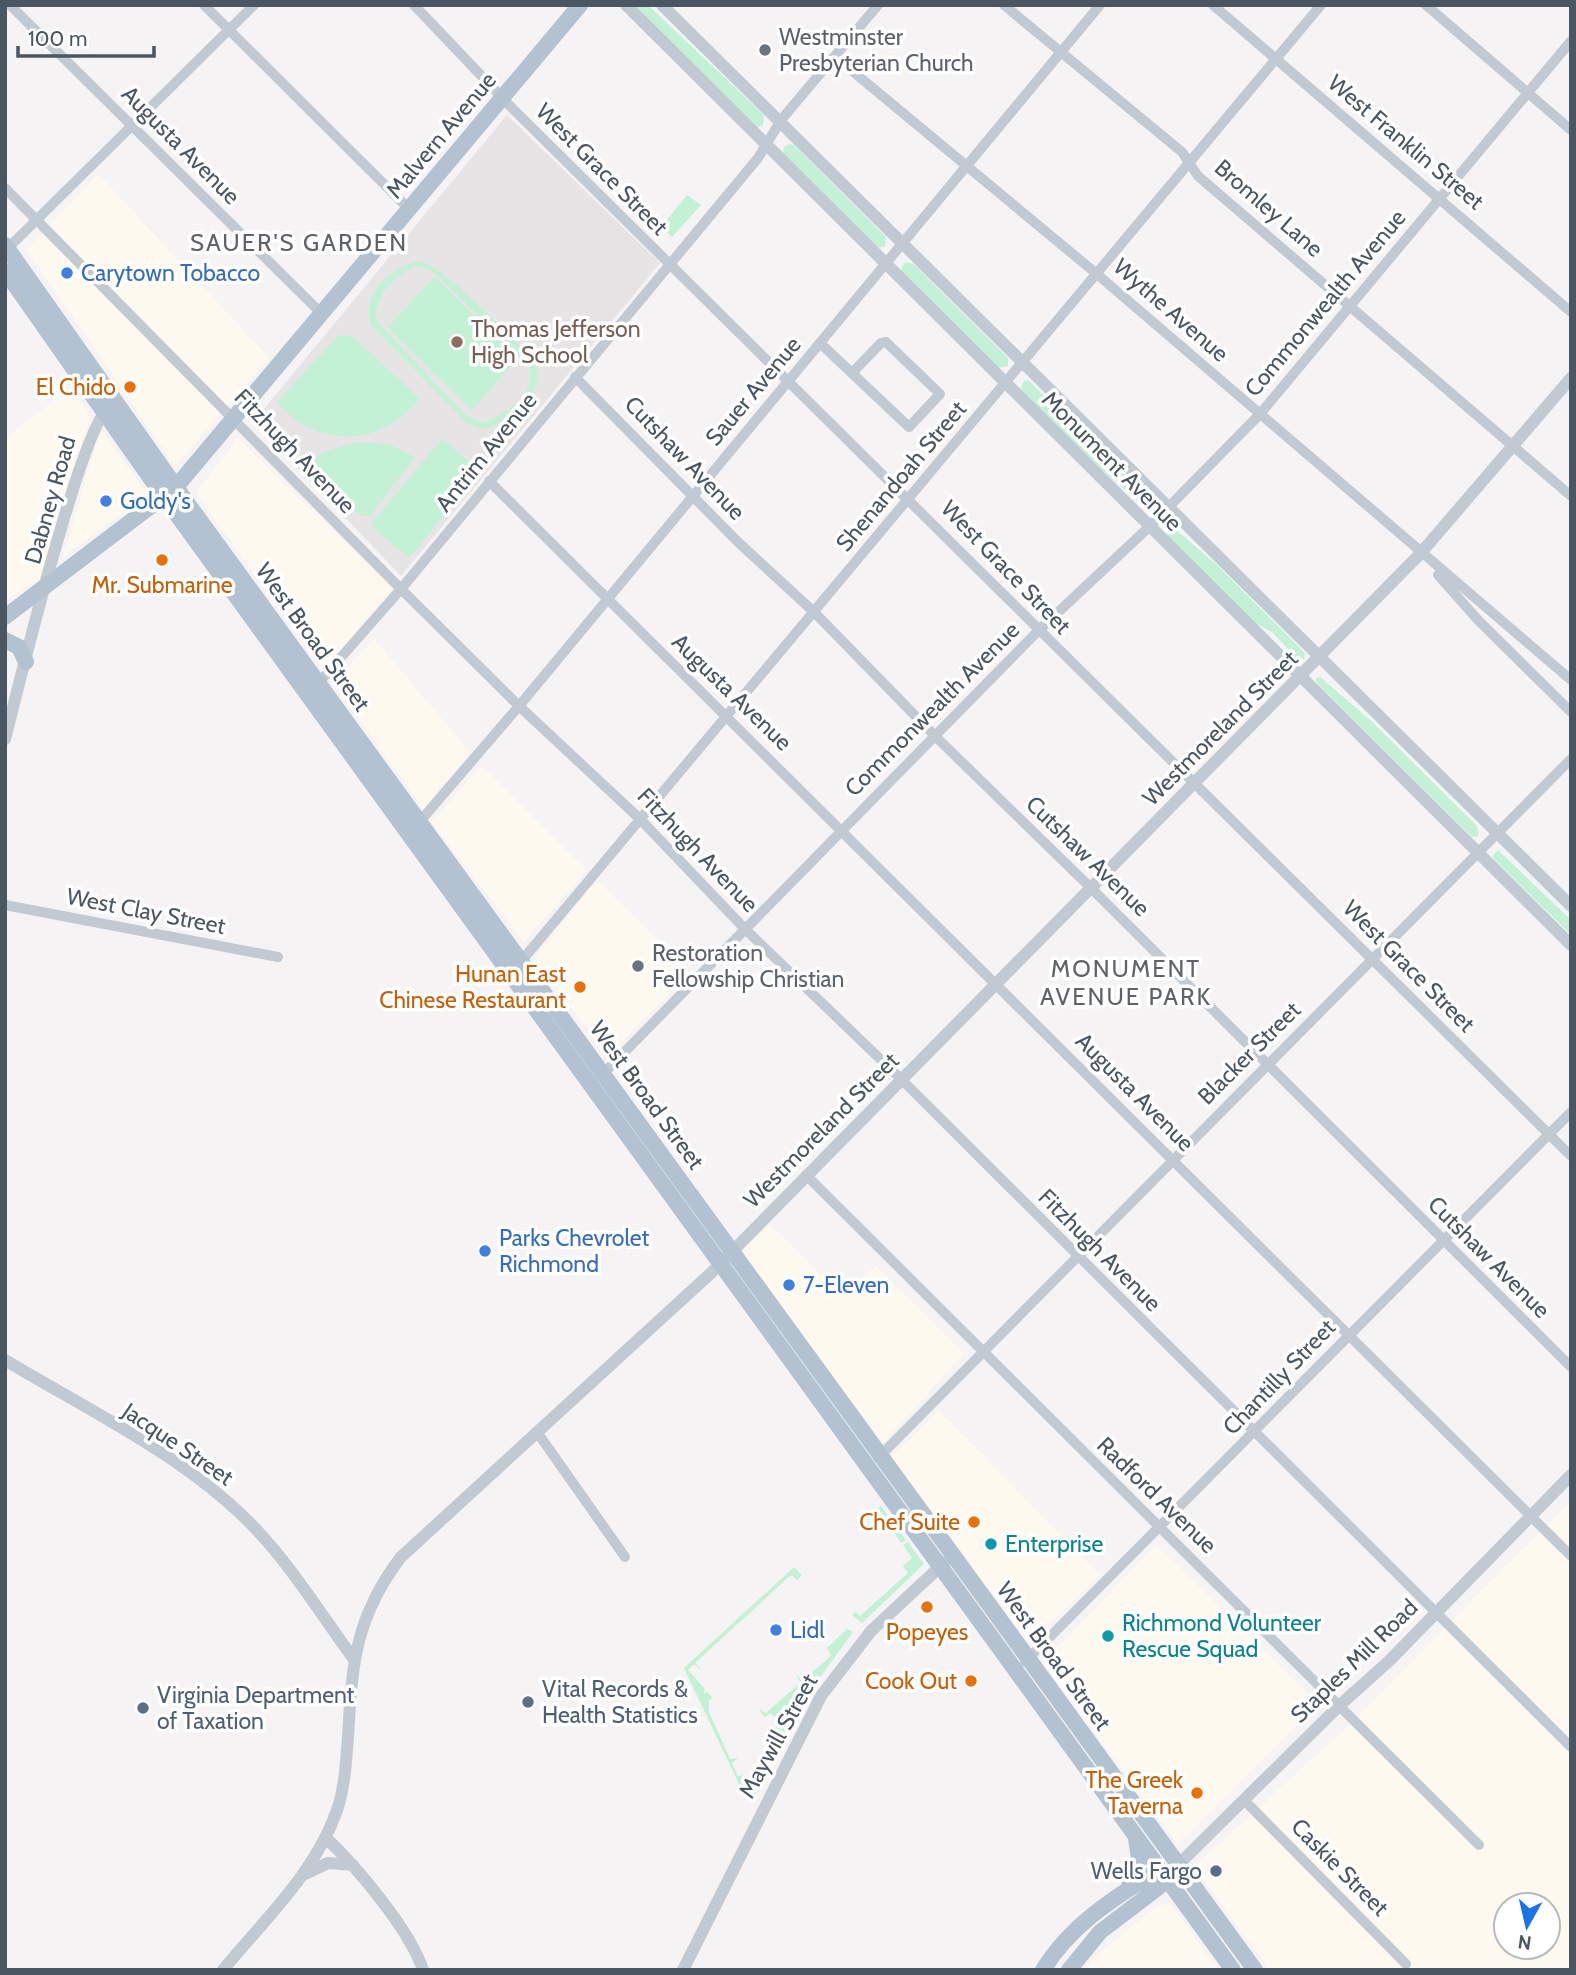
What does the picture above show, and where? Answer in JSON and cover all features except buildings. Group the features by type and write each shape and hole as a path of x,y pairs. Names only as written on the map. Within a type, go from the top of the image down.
{"main road":[{"name":"Malvern Avenue","path":"5,617 171,492 580,5"},
{"name":"West Broad Street","path":"6,248 109,406"},
{"name":"West Broad Street","path":"5,271 109,406 1172,1870 1255,1970"},
{"path":"5,640 19,647 26,662"},
{"name":"West Broad Street","path":"1022,1665 1134,1832 1172,1870 1233,1970"},
{"path":"1128,1889 1139,1859 1134,1832"},
{"name":"Staples Mill Road","path":"1043,1970 1079,1926 1152,1874 1172,1870"},
{"name":"Staples Mill Road","path":"1069,1970 1100,1932 1159,1887 1172,1870"}],"street":[{"name":"Augusta Avenue","path":"10,5 322,314"},
{"path":"204,5 409,209"},
{"path":"6,248 133,128 254,5"},
{"name":"West Grace Street","path":"414,5 1038,631 1571,1156"},
{"name":"Monument Avenue","path":"626,5 768,143 1006,385 1571,945"},
{"name":"Monument Avenue","path":"662,5 1571,906"},
{"name":"Bromley Lane","path":"1004,5 1182,152 1198,176 1571,496"},
{"name":"Sauer Avenue","path":"414,827 519,706 1100,5"},
{"name":"West Franklin Street","path":"1213,5 1571,312"},
{"name":"Shenandoah Street","path":"516,966 1006,385 1321,5"},
{"path":"1426,5 1571,130"},
{"name":"Antrim Avenue","path":"314,689 401,589 670,264 768,143 781,120 834,60 875,6"},
{"name":"Commonwealth Avenue","path":"598,1078 1038,631 1149,527 1259,414 1571,41"},
{"name":"Wythe Avenue","path":"834,60 845,65 1098,275 1420,554 1571,680"},
{"name":"Fitzhugh Avenue","path":"5,188 401,589 519,706 640,819 745,929 901,1079 1076,1257 1255,1431 1571,1747"},
{"path":"820,343 909,427 940,394 886,342 881,343 852,373"},
{"name":"Cutshaw Avenue","path":"575,377 1571,1367"},
{"name":"Westmoreland Street","path":"223,1970 299,1878 326,1838 343,1788 353,1658 371,1604 401,1557 727,1256 1420,554 1571,378"},
{"name":"Dabney Road","path":"5,739 75,479 109,406"},
{"name":"Augusta Avenue","path":"489,481 728,715 1571,1556"},
{"path":"1420,554 1478,620 1571,712"},
{"name":"Blacker Street","path":"876,1461 1266,1064 1571,759"},
{"name":"West Clay Street","path":"5,905 278,957"},
{"name":"Chantilly Street","path":"1022,1665 1571,1112"},
{"name":"Radford Avenue","path":"806,1175 1479,1845"},
{"name":"Jacque Street","path":"5,1360 190,1473 221,1497 265,1539 353,1658"},
{"path":"537,1432 625,1557"},
{"name":"Staples Mill Road","path":"1172,1870 1340,1705 1389,1661 1571,1475"},
{"name":"Maywill Street","path":"682,1970 821,1696 870,1631 947,1560"},
{"name":"Caskie Street","path":"1244,1800 1406,1964"},
{"path":"326,1838 353,1865 405,1937 423,1970"},
{"path":"299,1878 324,1864 341,1862 353,1865"}],"shaded area":[{"name":"Thomas Jefferson High School","path":"507,115 660,263 401,576 253,422"},
{"path":"98,174 269,358 175,466 27,250"},
{"path":"71,388 90,414 88,425 40,578 5,602 5,438"},
{"path":"103,433 147,494 63,557 98,436"},
{"path":"238,438 392,588 324,670 196,493"},
{"path":"374,639 470,752 423,809 334,682"},
{"path":"482,766 587,870 524,942 431,822"},
{"path":"597,880 691,973 607,1056 535,957"},
{"path":"770,1225 841,1295 876,1266 964,1353 883,1443 740,1251"},
{"path":"939,1411 1100,1575 1029,1643 891,1457"},
{"path":"1571,1501 1571,1970 1270,1970 1194,1867 1344,1730"},
{"path":"1156,1545 1318,1704 1178,1845 1043,1663"},
{"path":"1164,1904 1172,1906 1218,1970 1085,1970 1091,1961 1155,1907"}],"green space":[{"path":"632,5 648,5 764,115 763,125 757,127"},
{"path":"794,145 886,237 885,246 878,248 783,153 784,147"},
{"path":"687,195 701,205 672,237 661,227"},
{"path":"419,261 445,276 498,324 536,366 535,388 530,398 513,415 482,429 467,423 372,326 369,315 374,293 389,276","holes":["416,267 424,267 439,277 528,364 530,375 525,394 510,409 491,420 482,423 466,415 378,323 375,315 384,291 400,275"]},
{"path":"907,262 914,264 1008,358 1008,366 998,368 901,272 902,266"},
{"path":"435,277 518,359 472,410 387,327"},
{"path":"338,336 353,337 419,398 404,414 369,434 330,435 293,417 277,402"},
{"path":"1028,380 1151,501 1151,505 1144,506 1101,469 1020,390 1024,381"},
{"path":"442,439 480,471 409,558 370,525"},
{"path":"357,442 388,444 415,457 370,516 361,516 309,463 327,451"},
{"path":"1168,528 1174,528 1218,566 1305,653 1304,659 1298,659 1272,632 1253,622 1167,535"},
{"path":"1320,677 1370,720 1477,826 1479,836 1472,837 1316,682 1316,678"},
{"path":"1498,850 1571,920 1571,935 1494,859 1493,855"},
{"path":"881,1506 906,1540 901,1543 881,1512 873,1515"},
{"path":"908,1542 924,1564 862,1623 852,1615 855,1612 860,1616 908,1573 903,1566 912,1558 903,1545"},
{"path":"794,1567 802,1575 797,1580 791,1575 695,1663 703,1672 694,1664 688,1670 705,1689 704,1694 707,1692 713,1698 709,1700 709,1712 730,1759 738,1758 732,1763 738,1776 744,1775 741,1781 745,1787 754,1786 758,1780 750,1781 753,1776 759,1779 772,1753 768,1746 777,1750 753,1800 739,1784 684,1668"},
{"path":"847,1629 853,1632 805,1698 785,1735 775,1729 778,1722 771,1713 764,1717 759,1709 766,1713 800,1683 797,1675 803,1680 831,1656 827,1648"}],"place":[{"name":"Westminster Presbyterian Church","path":"765,50"},
{"name":"Carytown Tobacco","path":"67,273"},
{"name":"Thomas Jefferson High School","path":"457,342"},
{"name":"El Chido","path":"130,387"},
{"name":"Goldy's","path":"106,501"},
{"name":"Mr. Submarine","path":"162,560"},
{"name":"Restoration Fellowship Christian","path":"638,966"},
{"name":"Hunan East Chinese Restaurant","path":"580,987"},
{"name":"Parks Chevrolet Richmond","path":"485,1251"},
{"name":"7-Eleven","path":"789,1285"},
{"name":"Chef Suite","path":"974,1522"},
{"name":"Enterprise","path":"991,1544"},
{"name":"Popeyes","path":"927,1607"},
{"name":"Lidl","path":"776,1630"},
{"name":"Richmond Volunteer Rescue Squad","path":"1108,1636"},
{"name":"Cook Out","path":"971,1681"},
{"name":"Vital Records & Health Statistics","path":"528,1702"},
{"name":"Virginia Department of Taxation","path":"143,1708"},
{"name":"The Greek Taverna","path":"1197,1793"},
{"name":"Wells Fargo","path":"1216,1871"}],"district":[{"name":"SAUER'S GARDEN","path":"299,242"},
{"name":"MONUMENT AVENUE PARK","path":"1126,982"}]}
